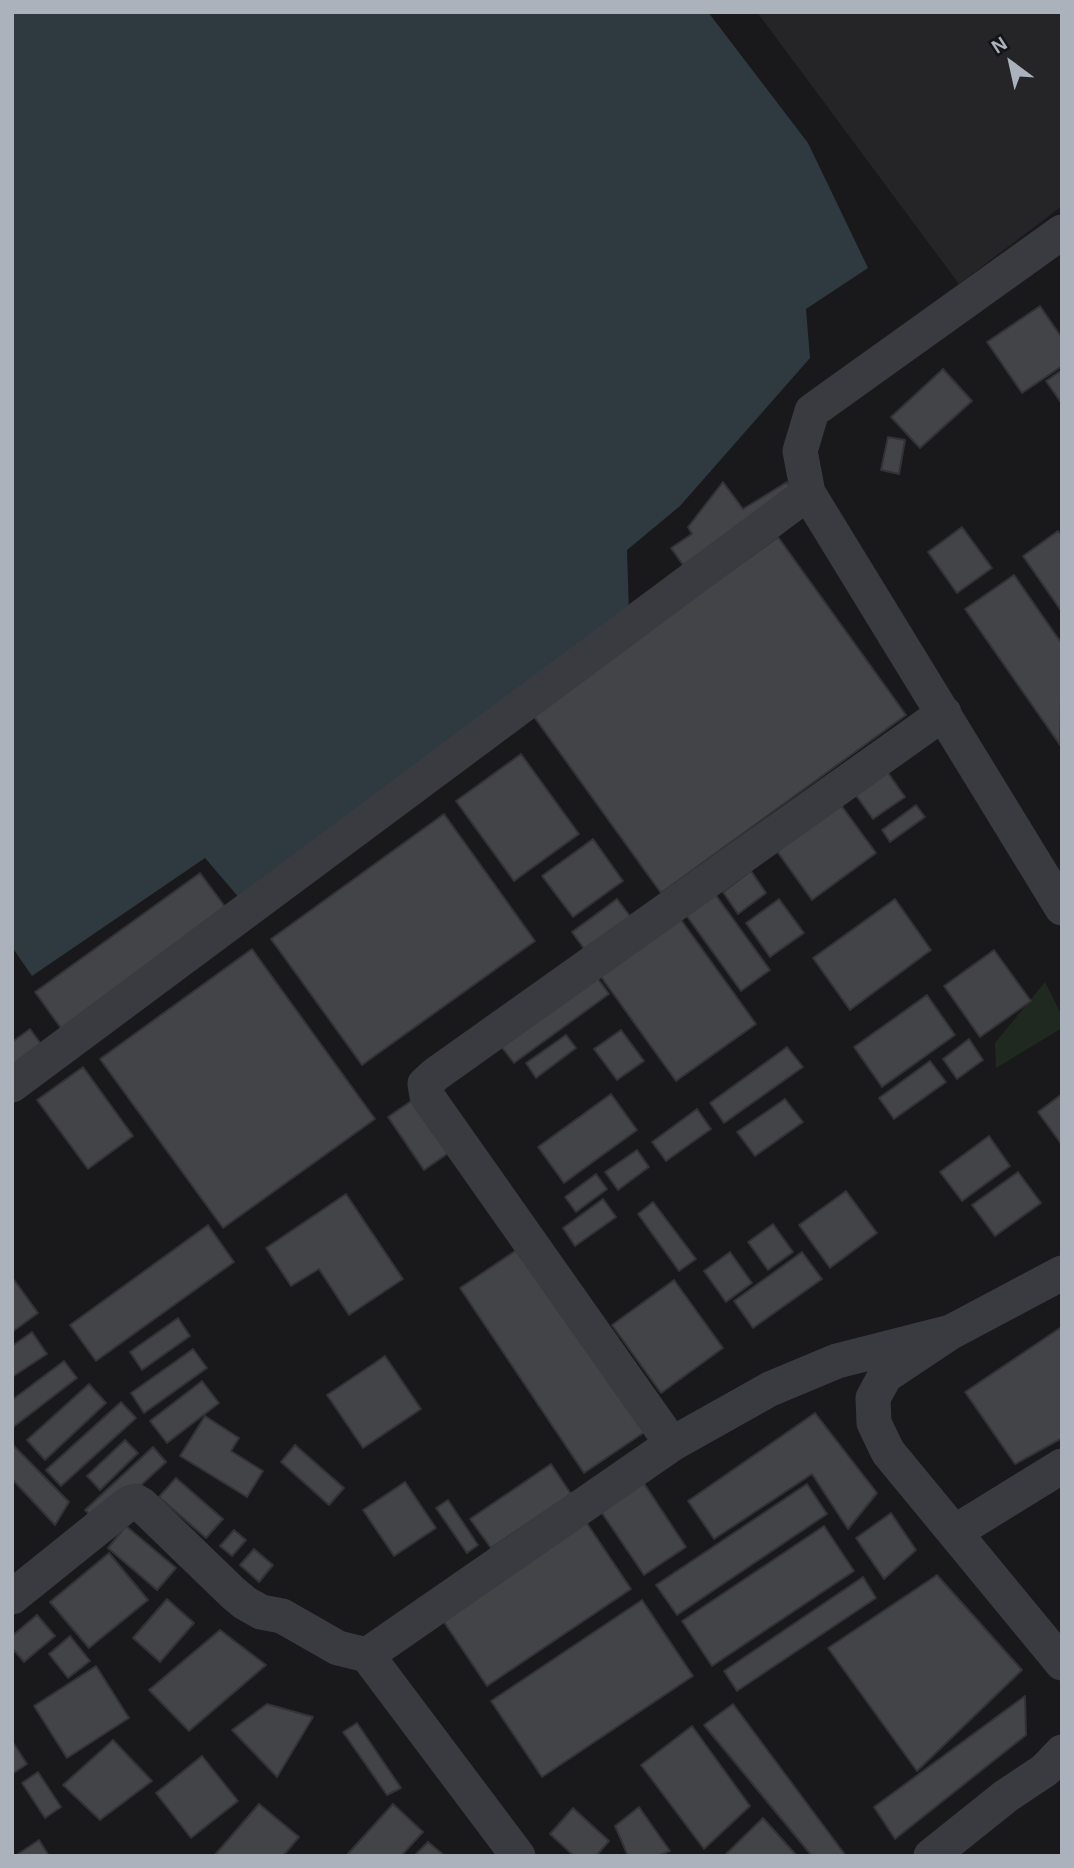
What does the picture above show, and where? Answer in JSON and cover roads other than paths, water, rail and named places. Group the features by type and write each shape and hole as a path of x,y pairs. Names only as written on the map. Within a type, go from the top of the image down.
{"street":[{"path":"1062,232 812,411 800,451 808,493 852,569 944,713 1062,908"},
{"path":"12,1085 808,493"},
{"path":"673,1444 427,1096 425,1084 944,713"},
{"path":"1062,1273 951,1332 885,1376 873,1398 874,1423 888,1452 1062,1663"},
{"path":"367,1655 673,1444 771,1390 837,1361 951,1332"},
{"path":"955,1532 1062,1466"},
{"path":"12,1597 129,1503 135,1501 245,1603 261,1612 282,1616 338,1648 367,1655 518,1856"},
{"path":"931,1856 1006,1796 1045,1770 1062,1752"}]}
